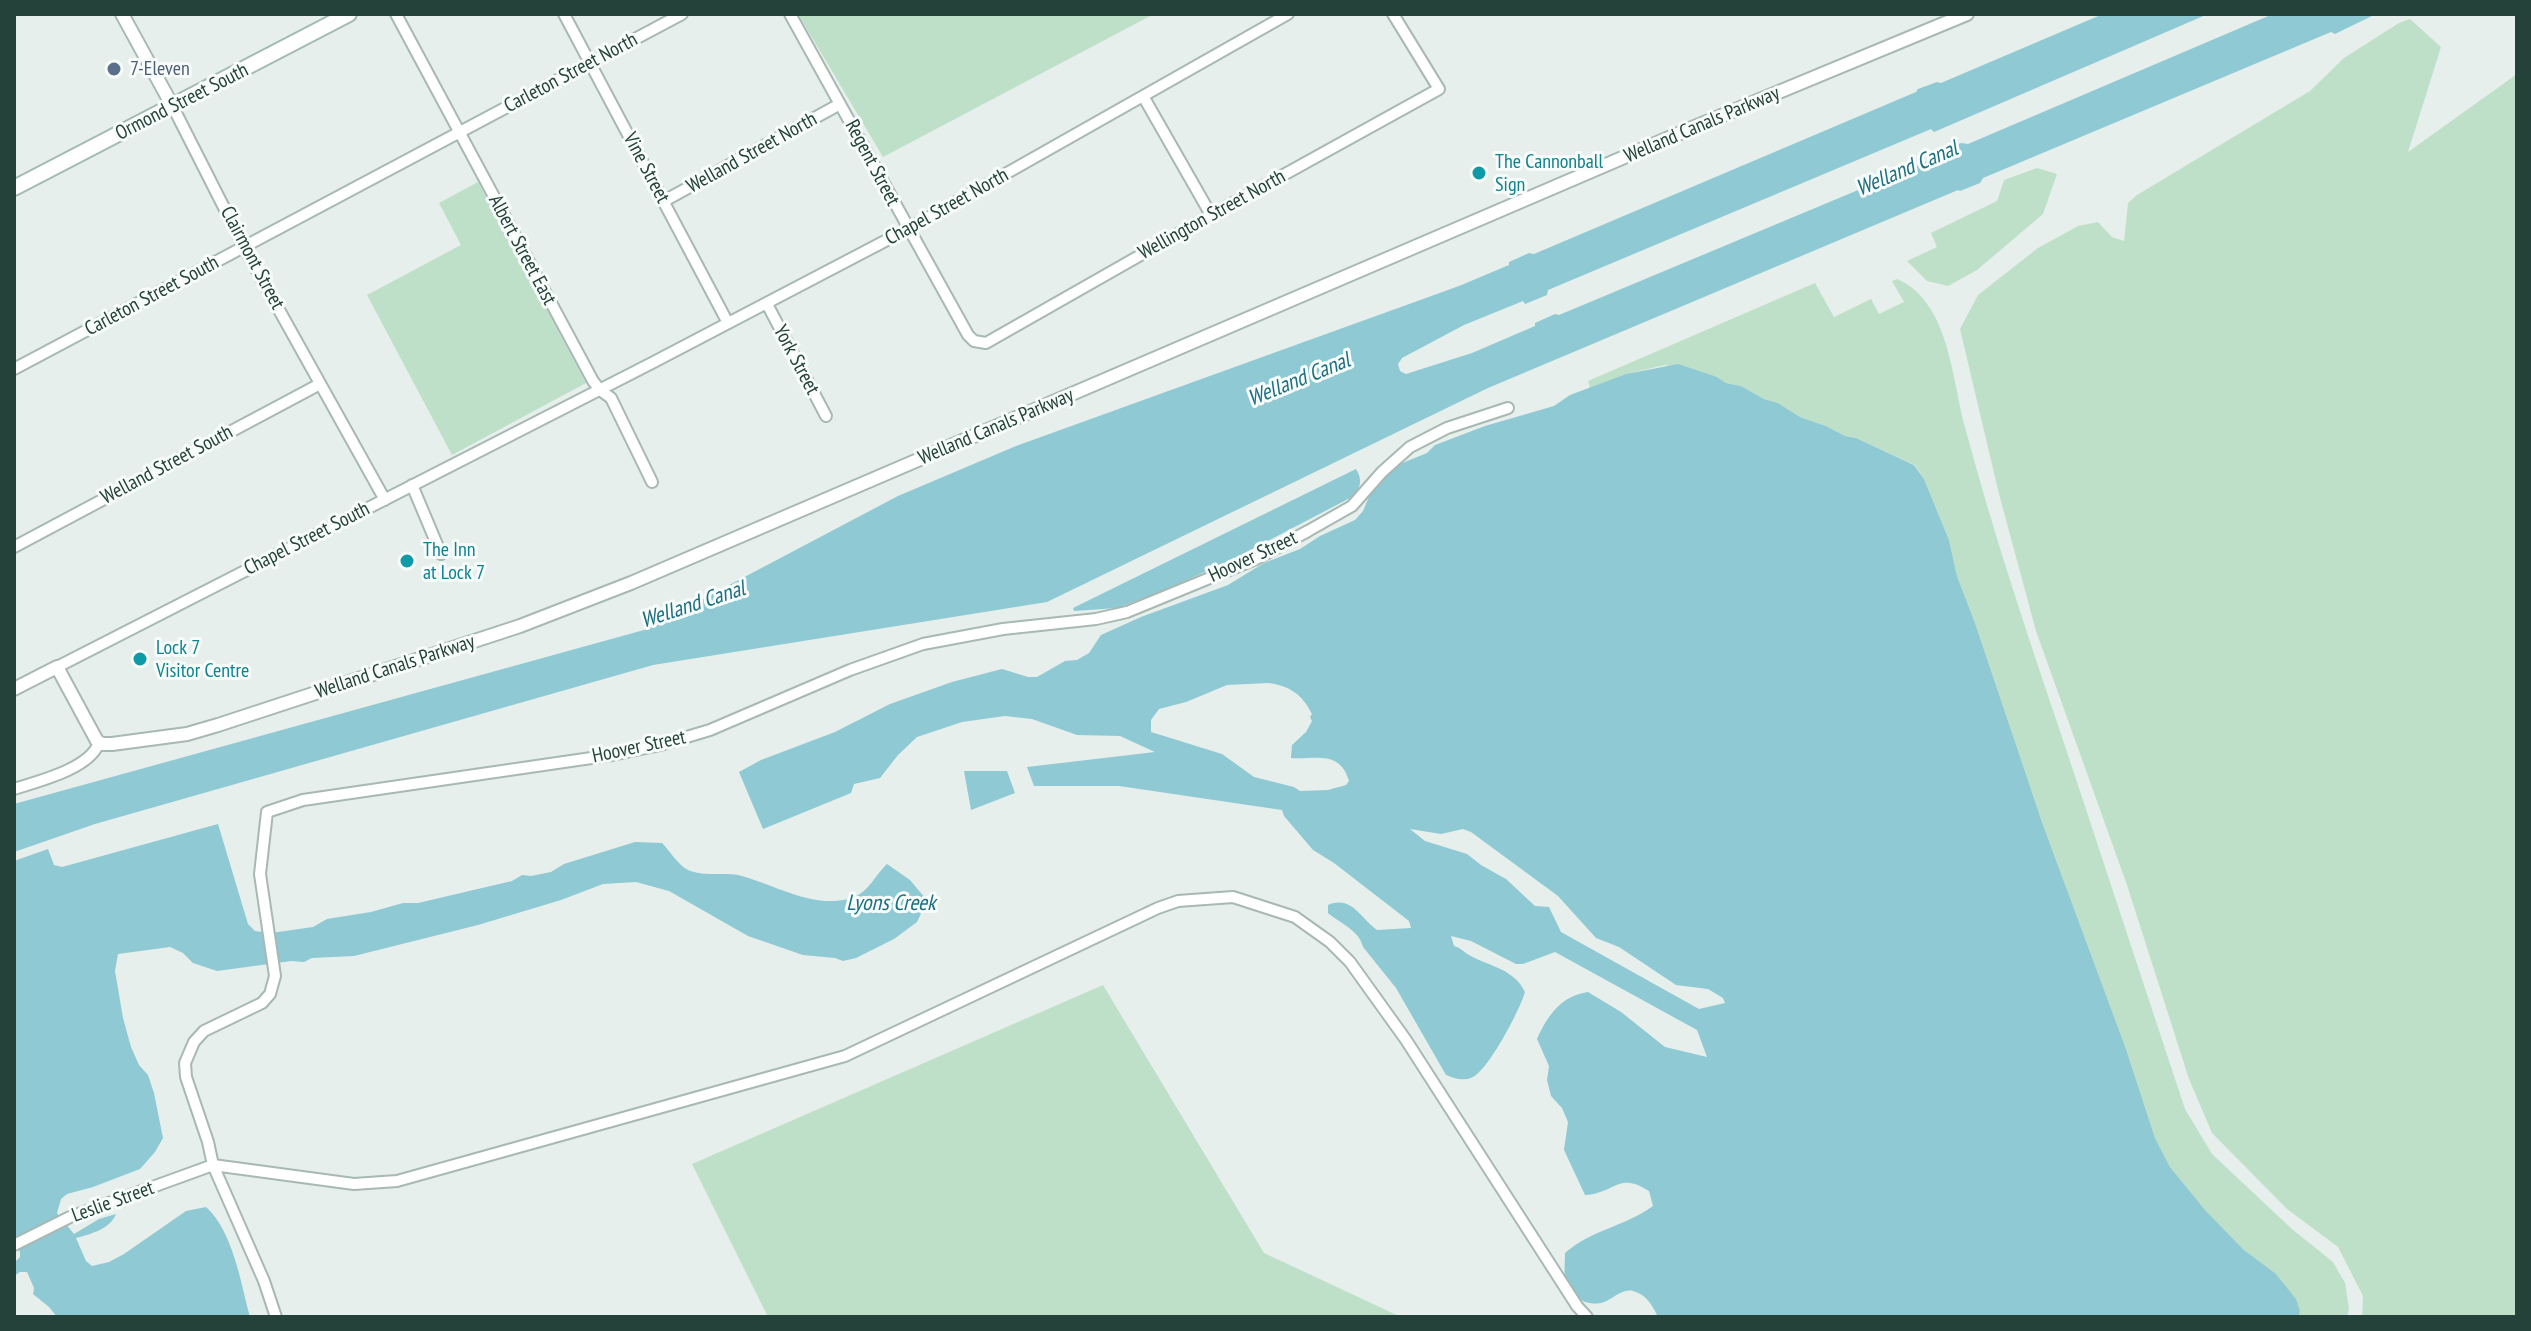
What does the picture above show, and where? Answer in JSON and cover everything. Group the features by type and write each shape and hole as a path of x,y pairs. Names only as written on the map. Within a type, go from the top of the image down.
{"main road":[{"name":"Ormond Street South","path":"14,188 349,14"}],"street":[{"name":"Clairmont Street","path":"122,14 244,247 385,500"},
{"name":"Albert Street East","path":"396,14 553,307 600,390 611,398 652,482"},
{"name":"Vine Street","path":"564,14 728,323"},
{"name":"Carleton Street North","path":"460,133 682,14"},
{"name":"Regent Street","path":"790,14 968,335 974,341 986,343"},
{"name":"Chapel Street North","path":"600,390 908,229 1288,14"},
{"name":"Wellington Street North","path":"986,343 1439,89 1393,14"},
{"name":"Welland Canals Parkway","path":"96,740 112,744 210,728 475,641 617,589 1967,14"},
{"path":"1143,96 1211,215"},
{"name":"Welland Street North","path":"664,201 840,104"},
{"name":"Carleton Street South","path":"14,369 460,133"},
{"name":"York Street","path":"767,304 826,416"},
{"name":"Welland Street South","path":"14,547 320,384"},
{"name":"Chapel Street South","path":"14,689 600,390"},
{"name":"Hoover Street","path":"276,1317 264,1281 213,1165 186,1077 188,1052 204,1031 262,1003 274,985 260,874 267,812 303,800 612,755 660,745 710,730 850,670 923,644 1003,629 1096,619 1127,612 1256,559 1352,506 1382,472 1410,447 1447,428 1508,408"},
{"path":"412,485 441,554"},
{"path":"14,789 77,765 92,756 96,740 57,667"},
{"path":"213,1165 354,1184 397,1181 444,1169 845,1056 1158,908 1178,901 1233,897 1295,917 1330,942 1350,962 1406,1040 1587,1317"},
{"name":"Leslie Street","path":"14,1245 70,1217 213,1165"}],"green space":[{"path":"798,14 1154,14 883,157"},
{"path":"2410,19 2441,47 2408,152 2517,74 2517,1317 2362,1317 2363,1296 2338,1247 2287,1209 2212,1133 2189,1079 2127,885 2036,631 1999,494 1960,329 1978,295 2038,248 2078,226 2098,222 2112,237 2124,241 2128,203 2137,195 2310,91 2344,58"},
{"path":"2037,168 2057,174 2043,214 1977,270 1948,286 1927,281 1907,261 1937,247 1931,233 1997,201 2004,180"},
{"path":"478,182 586,383 452,455 367,295 461,245 439,203"},
{"path":"1897,279 1914,290 1928,305 1946,343 1965,427 1999,545 2185,1109 2212,1154 2292,1229 2333,1262 2345,1283 2349,1309 2347,1317 2299,1317 2300,1311 2275,1273 2244,1250 2206,1211 2170,1167 2155,1138 1957,576 1949,540 1924,479 1915,465 1800,417 1778,403 1717,377 1665,365 1626,374 1590,388 1588,381 1815,283 1834,317 1871,299 1879,314 1904,302 1892,281"},
{"path":"1103,985 1264,1253 1401,1317 768,1317 692,1164"}],"water":[{"name":"Welland Canal","path":"2103,14 2208,14 1934,132 1931,129 1548,290 1547,295 1525,304 1523,301 1464,325 1402,358 1398,364 1400,371 1406,374 1472,353 1555,314 1559,315 1942,155 1942,152 1961,143 1968,144 2273,14 2376,14 2335,34 2331,32 1983,178 1980,183 1488,388 1047,602 653,665 95,824 14,852 14,804 644,630 898,496 1016,446 1459,286 1529,253 1534,254 1918,89 1941,83"},
{"path":"1678,364 1717,377 1778,403 1800,417 1914,465 1924,479 1949,540 1957,576 2155,1138 2170,1167 2206,1211 2244,1250 2275,1273 2296,1299 2299,1317 1658,1317 1645,1298 1629,1290 1604,1302 1585,1302 1567,1285 1565,1253 1586,1239 1653,1206 1649,1191 1630,1183 1585,1195 1564,1150 1568,1122 1562,1108 1551,1096 1547,1080 1549,1066 1537,1039 1556,1008 1570,998 1588,992 1621,1012 1665,1047 1707,1057 1697,1030 1555,952 1516,964 1471,941 1451,936 1454,946 1508,973 1525,992 1502,1040 1478,1074 1464,1079 1446,1075 1396,988 1363,947 1358,936 1328,913 1328,905 1344,903 1350,906 1377,930 1411,928 1409,921 1313,850 1282,810 1119,786 1034,786 1027,767 1155,752 1120,736 1077,735 1032,719 1005,716 962,722 917,737 880,778 854,784 851,793 763,829 739,772 761,760 835,732 890,704 952,682 1002,669 1037,677 1065,661 1077,660 1089,653 1101,635 1228,585 1264,563 1300,549 1355,520 1382,477 1395,466 1427,453 1435,445 1485,426 1554,406 1570,395 1626,374","holes":["1268,683 1294,692 1312,714 1306,732 1292,745 1291,758 1333,760 1345,771 1349,781 1346,785 1328,790 1300,791 1254,777 1222,754 1151,732 1151,720 1159,709 1227,685","1410,829 1441,834 1463,829 1471,832 1558,896 1596,938 1619,947 1676,985 1708,989 1723,998 1725,1003 1699,1009 1561,932 1549,907 1535,906 1506,879 1467,854 1425,841"]},
{"path":"1356,469 1360,485 1350,498 1241,555 1118,608 1074,611 1073,608"},
{"path":"964,771 1007,771 1015,793 971,810"},
{"name":"Lyons Creek","path":"218,824 248,924 255,931 271,933 313,927 327,919 403,903 418,903 512,881 522,875 551,872 564,864 635,842 662,843 681,865 694,872 738,875 823,901 858,896 887,864 910,880 925,898 925,905 917,922 894,939 843,961 803,955 748,936 669,891 636,882 603,884 478,925 354,956 312,958 304,962 217,971 193,963 183,953 170,947 118,954 115,971 123,1018 131,1047 139,1065 148,1075 154,1093 163,1138 140,1169 67,1194 61,1199 57,1213 74,1234 99,1219 116,1214 105,1227 76,1238 86,1261 92,1266 124,1254 186,1211 206,1207 229,1244 250,1317 57,1317 33,1294 34,1288 27,1272 14,1276 14,1263 20,1252 14,1240 14,861 48,849 54,865 62,867"}],"place":[{"name":"7-Eleven","path":"114,69"},
{"name":"The Cannonball Sign","path":"1479,173"},
{"name":"The Inn at Lock 7","path":"407,561"},
{"name":"Lock 7 Visitor Centre","path":"140,659"}]}
